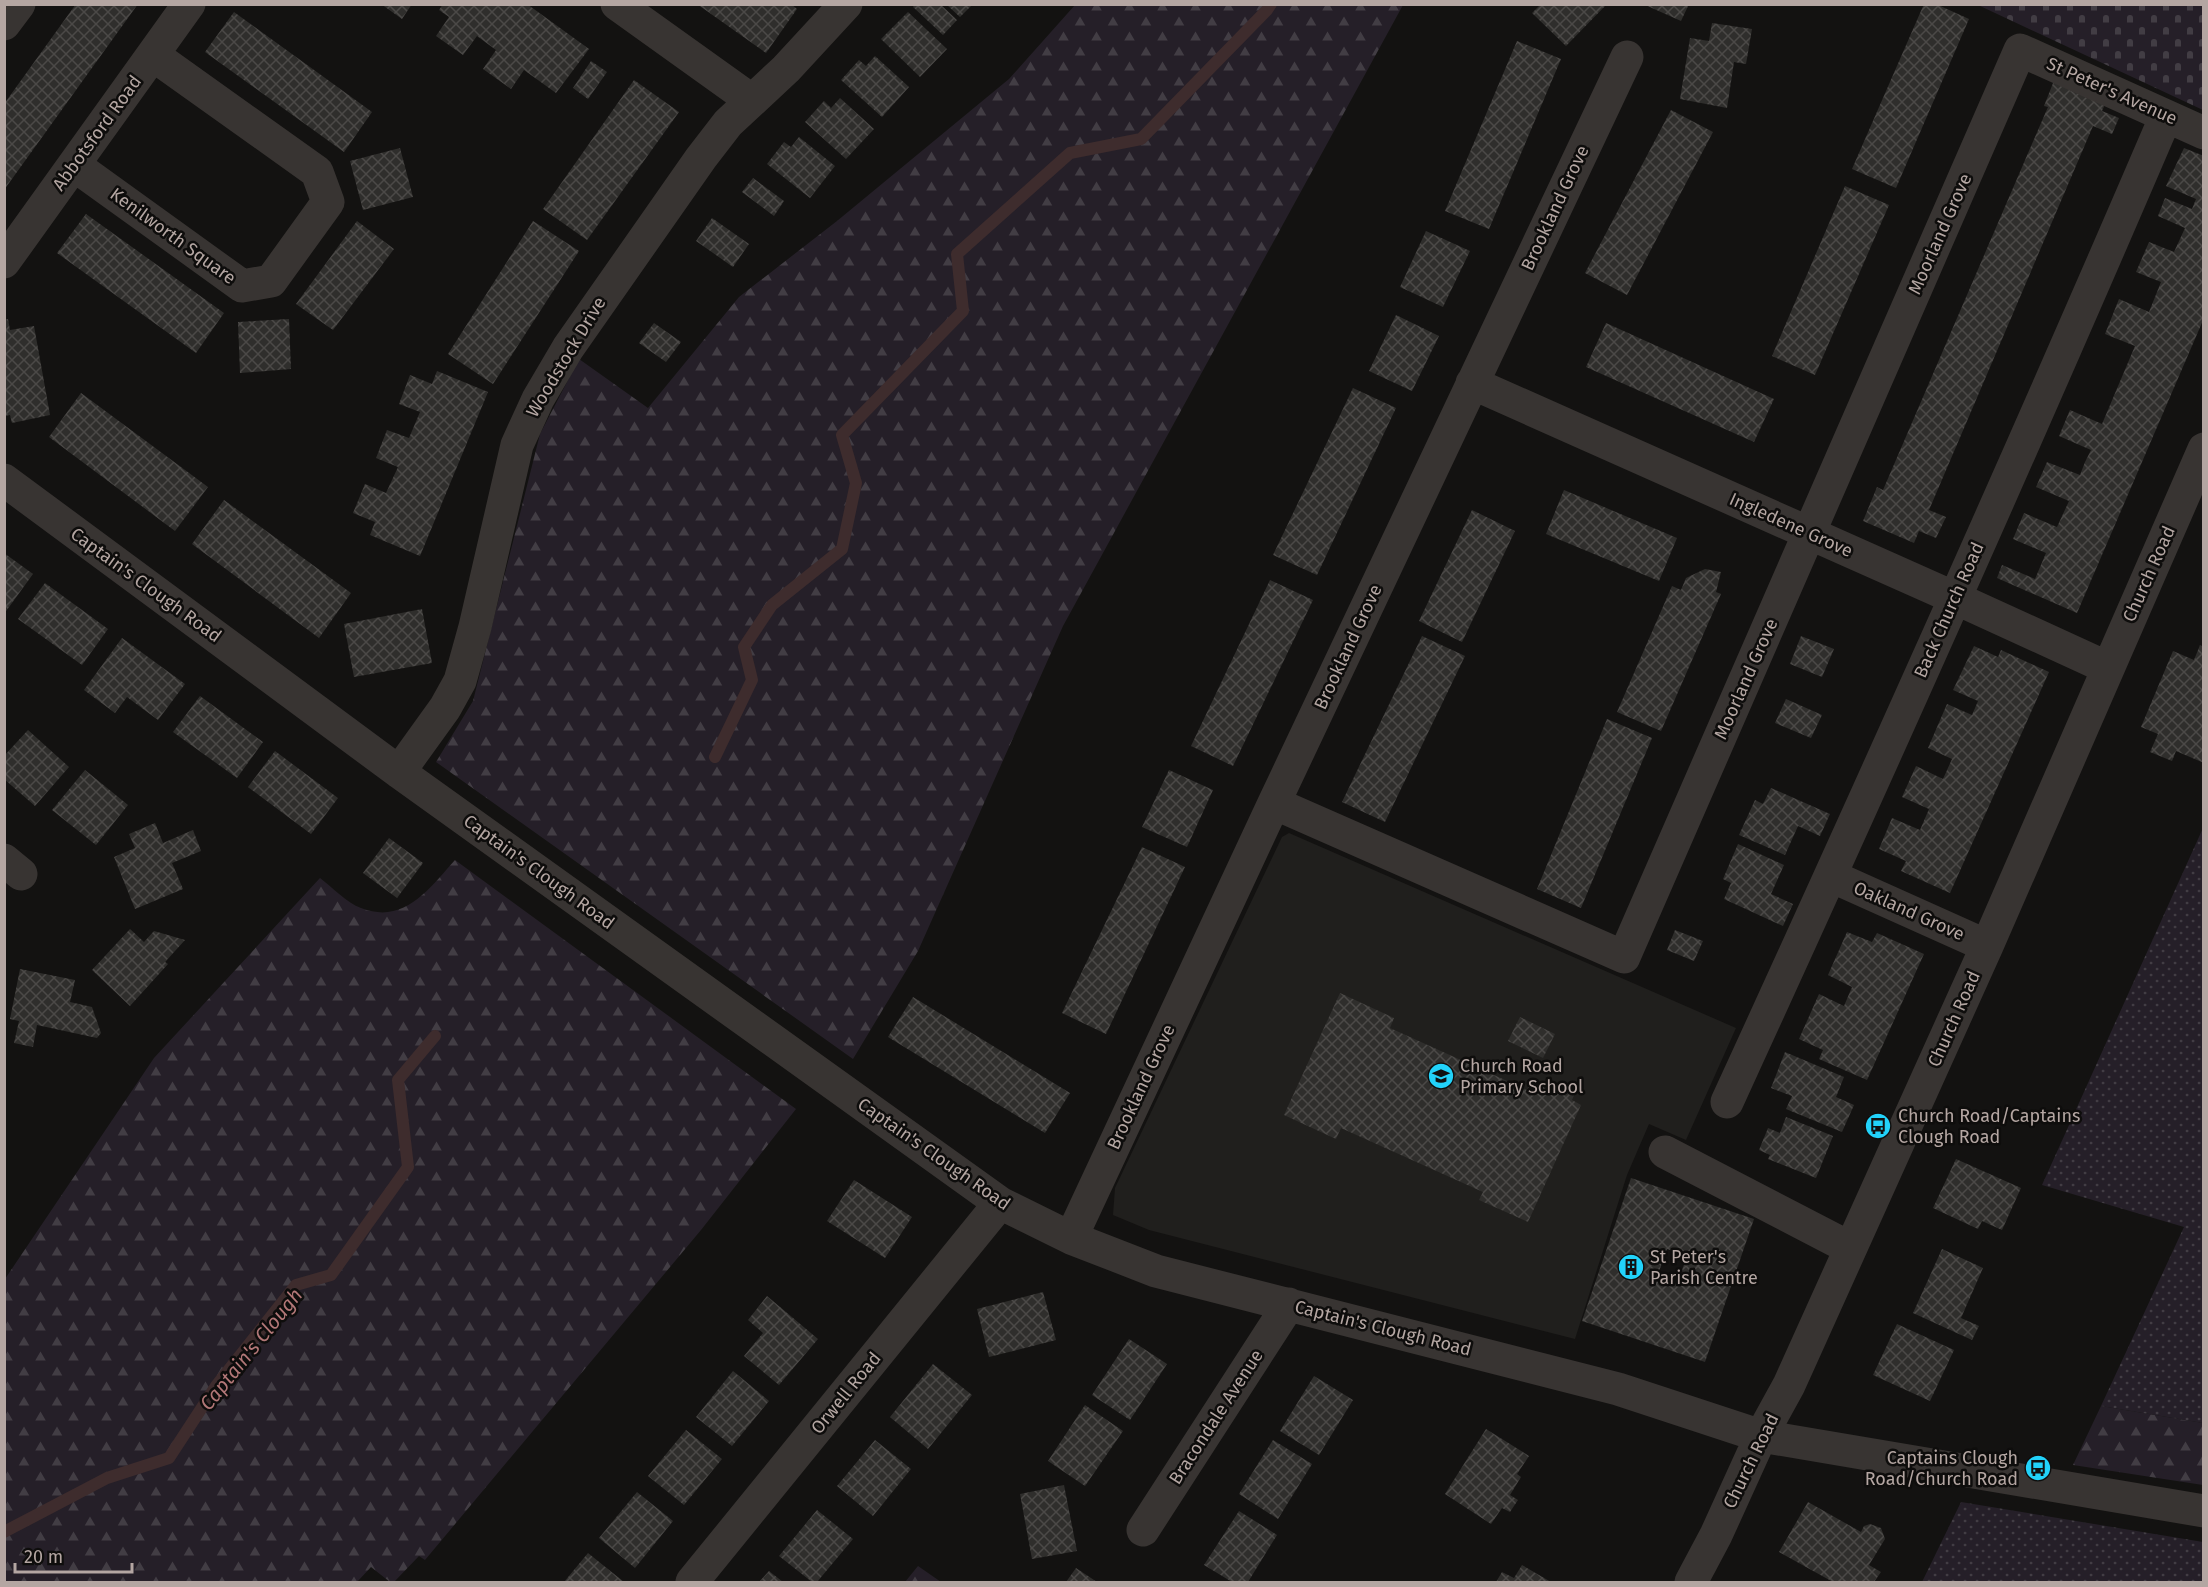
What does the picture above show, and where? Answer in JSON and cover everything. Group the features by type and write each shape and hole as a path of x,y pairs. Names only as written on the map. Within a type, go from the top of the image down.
{"street":[{"path":"4,24 19,4"},
{"name":"Abbotsford Road","path":"4,262 189,4"},
{"path":"617,4 751,100"},
{"name":"Woodstock Drive","path":"399,771 445,708 460,681 517,445 538,399 568,348 616,277 728,123 786,69 846,4"},
{"name":"St Peter's Avenue","path":"2020,50 2204,133"},
{"name":"Moorland Grove","path":"1274,803 1624,957 2020,50"},
{"name":"Kenilworth Square","path":"74,165 242,286 271,281 328,202 317,172 153,55"},
{"name":"Brookland Grove","path":"1071,1238 1627,57"},
{"name":"Back Church Road","path":"1727,1102 2071,338 2166,116"},
{"name":"Ingledene Grove","path":"1472,383 2108,668"},
{"name":"Church Road","path":"1690,1582 1716,1535 1761,1436 1789,1385 1987,946 2204,449"},
{"name":"Captain's Clough Road","path":"4,480 399,771 1000,1203 1071,1238 1156,1271 1618,1389 1761,1436 2204,1511"},
{"name":"Oakland Grove","path":"1830,876 1987,946"},
{"path":"1665,1152 1850,1248"},
{"name":"Orwell Road","path":"692,1582 1000,1203"},
{"name":"Bracondale Avenue","path":"1143,1530 1289,1304"}],"shaded area":[{"name":"Church Road Primary School","path":"1289,833 1736,1028 1686,1140 1649,1124 1627,1175 1575,1339 1149,1230 1113,1215 1115,1188 1282,837"}],"green space":[{"path":"1075,5 1403,5 1063,626 918,951 853,1059 436,762 473,701 540,434 579,359 648,408 739,297 837,221 1009,79"},
{"path":"1978,5 2203,5 2203,110"},
{"path":"2203,828 2204,1423 2101,1406 2184,1227 2042,1185"},
{"path":"455,860 796,1109 701,1230 425,1560 419,1556 394,1582 390,1582 371,1567 357,1582 5,1582 5,1279 154,1058 320,878 356,906 376,912 390,912 414,901"},
{"path":"2101,1406 2203,1423 2203,1485 2073,1465"},
{"path":"1961,1502 2203,1542 2203,1582 1922,1582"},
{"path":"918,1566 941,1582 905,1582"}],"building":[{"path":"76,4 138,4 4,190 4,104"},
{"path":"381,4 412,4 402,19"},
{"path":"443,4 527,4 589,49 556,93 524,70 511,89 483,69 496,50 477,36 463,55 436,36 449,17 439,10"},
{"path":"697,4 791,4 797,9 766,53"},
{"path":"915,4 940,4 957,20 943,35 913,7"},
{"path":"1541,4 1607,4 1566,46 1532,13"},
{"path":"1643,4 1689,4 1681,21"},
{"path":"1924,4 1936,4 1969,19 1896,188 1852,169"},
{"path":"947,5 972,5 960,17"},
{"path":"234,12 372,112 344,152 205,52"},
{"path":"908,12 947,49 920,77 881,39"},
{"path":"1712,23 1752,29 1746,64 1734,62 1727,108 1680,99 1690,38 1709,41"},
{"path":"1517,41 1561,59 1489,229 1445,211"},
{"path":"875,56 909,87 882,117 841,80 859,60 866,66"},
{"path":"591,61 607,72 588,99 573,88"},
{"path":"2055,78 2107,100 2102,111 2119,118 2112,134 2093,126 1929,510 1946,517 1936,538 1919,531 1914,543 1863,521 1877,487 1883,490 2048,107 2044,106"},
{"path":"634,80 679,112 587,240 543,209"},
{"path":"840,98 874,129 846,159 805,122 824,101 831,108"},
{"path":"1671,110 1713,132 1627,295 1585,273"},
{"path":"799,137 835,166 810,198 767,164 784,142 791,147"},
{"path":"400,148 413,197 363,210 350,161"},
{"path":"2184,148 2204,156 2204,318 2077,613 1997,578 2002,565 2035,579 2046,553 2013,539 2024,513 2057,527 2069,501 2036,487 2047,462 2080,475 2091,450 2059,436 2070,410 2102,424 2135,346 2105,334 2119,299 2149,312 2161,282 2136,272 2149,242 2174,252 2185,228 2158,216 2165,198 2192,209 2196,199 2166,186"},
{"path":"753,178 784,201 774,216 742,192"},
{"path":"1845,186 1889,205 1815,375 1772,356"},
{"path":"86,214 224,313 196,353 57,253"},
{"path":"712,218 749,244 733,267 696,241"},
{"path":"357,221 394,249 333,330 296,304"},
{"path":"533,221 579,251 493,384 448,354"},
{"path":"1426,231 1470,251 1443,307 1400,287"},
{"path":"1396,315 1439,336 1412,391 1369,371"},
{"path":"8,319 10,330 34,326 50,415 12,423 10,415 4,416 4,320"},
{"path":"289,319 291,369 240,373 238,322"},
{"path":"654,323 681,342 666,362 639,343"},
{"path":"1606,323 1774,399 1754,442 1586,367"},
{"path":"437,371 488,392 420,556 370,535 375,522 353,513 365,484 386,493 398,467 376,458 387,430 409,438 420,412 399,404 410,375 432,384"},
{"path":"1353,388 1396,408 1317,575 1273,555"},
{"path":"81,393 208,487 175,531 49,437"},
{"path":"1564,490 1677,538 1659,581 1546,534"},
{"path":"224,500 351,593 319,638 192,544"},
{"path":"1472,510 1515,531 1462,642 1419,621"},
{"path":"4,553 33,574 4,614"},
{"path":"1705,569 1721,572 1716,592 1721,594 1661,731 1617,712 1672,586 1681,590 1686,578"},
{"path":"1270,580 1313,600 1233,766 1191,746"},
{"path":"45,583 108,629 82,665 18,619"},
{"path":"422,609 432,663 354,677 344,624"},
{"path":"1422,636 1465,656 1385,822 1342,802"},
{"path":"1801,636 1834,649 1822,677 1790,664"},
{"path":"122,638 185,684 158,720 127,697 115,713 84,690"},
{"path":"2200,645 2204,647 2204,763 2176,751 2172,761 2150,752 2158,734 2141,727 2173,651 2194,660"},
{"path":"1974,646 1998,657 2001,650 2049,672 1950,893 1901,871 1906,861 1879,849 1892,818 1920,830 1929,809 1902,797 1916,766 1943,779 1952,759 1928,748 1947,704 1972,715 1978,701 1953,690"},
{"path":"200,696 263,742 237,778 173,732"},
{"path":"1786,699 1822,715 1811,738 1775,723"},
{"path":"1607,719 1652,738 1581,908 1537,889"},
{"path":"28,730 69,767 35,806 4,779 4,756"},
{"path":"275,751 338,798 311,834 248,787"},
{"path":"85,770 128,805 96,845 52,810"},
{"path":"1169,770 1213,790 1187,847 1142,827"},
{"path":"1771,788 1830,814 1820,836 1798,826 1785,855 1739,835 1755,800 1763,804"},
{"path":"155,823 163,843 193,830 201,851 172,863 183,889 135,909 114,857 135,848 129,834"},
{"path":"389,838 423,863 397,898 363,873"},
{"path":"1738,844 1784,865 1771,894 1793,904 1783,926 1724,899 1731,883 1723,879"},
{"path":"1142,847 1185,867 1106,1034 1062,1013"},
{"path":"130,929 144,942 154,931 185,940 165,962 168,964 130,1006 92,970"},
{"path":"1675,930 1703,941 1694,961 1667,950"},
{"path":"1847,932 1872,942 1877,933 1924,954 1867,1080 1819,1059 1823,1050 1799,1039 1819,994 1844,1006 1852,987 1828,975"},
{"path":"20,969 75,980 70,1002 92,1007 101,1033 97,1038 37,1025 33,1047 14,1043 19,1021 10,1019"},
{"path":"1340,993 1394,1018 1390,1028 1527,1090 1532,1081 1544,1086 1547,1081 1575,1093 1572,1100 1581,1105 1528,1222 1479,1200 1483,1192 1341,1128 1336,1139 1284,1115"},
{"path":"913,997 1070,1093 1045,1133 888,1037"},
{"path":"1520,1017 1555,1034 1543,1058 1508,1041"},
{"path":"1785,1052 1844,1077 1836,1097 1854,1105 1842,1132 1786,1109 1792,1096 1771,1088"},
{"path":"1786,1117 1833,1136 1816,1178 1768,1159 1770,1155 1759,1150 1768,1128 1780,1133"},
{"path":"1956,1159 2021,1188 2002,1230 1982,1221 1978,1229 1933,1208"},
{"name":"St Peter's Parish Centre","path":"1631,1178 1754,1219 1705,1362 1582,1321","holes":["1667,1249 1687,1256 1677,1284 1657,1277"]},
{"path":"854,1180 912,1217 885,1258 827,1221"},
{"path":"1942,1249 1983,1268 1961,1318 1979,1326 1972,1340 1913,1313"},
{"path":"1043,1292 1056,1340 989,1357 977,1309"},
{"path":"767,1296 818,1339 779,1385 744,1356 763,1333 748,1320"},
{"path":"1897,1324 1954,1350 1930,1401 1873,1375"},
{"path":"1129,1339 1167,1364 1130,1420 1092,1395"},
{"path":"933,1364 972,1395 928,1449 890,1417"},
{"path":"733,1371 769,1401 732,1446 696,1417"},
{"path":"1314,1376 1353,1400 1319,1455 1280,1431"},
{"path":"1085,1405 1123,1431 1085,1486 1048,1461"},
{"path":"1486,1429 1529,1456 1517,1474 1521,1477 1510,1495 1518,1500 1510,1512 1502,1508 1491,1524 1445,1494"},
{"path":"686,1430 722,1459 684,1505 648,1476"},
{"path":"875,1440 911,1469 873,1516 837,1486"},
{"path":"1273,1440 1312,1464 1278,1519 1239,1494"},
{"path":"1064,1485 1077,1551 1032,1559 1020,1494"},
{"path":"637,1492 673,1521 635,1568 599,1538"},
{"path":"1808,1502 1861,1532 1864,1526 1870,1524 1881,1528 1885,1539 1869,1565 1881,1572 1874,1582 1833,1582 1779,1552"},
{"path":"817,1510 853,1539 817,1582 812,1582 779,1556"},
{"path":"1239,1511 1277,1535 1248,1582 1232,1582 1204,1565"},
{"path":"588,1553 624,1582 564,1582"},
{"path":"1522,1565 1551,1582 1496,1582 1502,1572 1514,1578"},
{"path":"1076,1568 1097,1582 1066,1582"},
{"path":"769,1571 783,1582 759,1582"}],"waterway":[{"name":"Captain's Clough","path":"715,757 752,680 744,647 772,605 842,549 856,483 842,435 963,311 957,254 1070,153 1141,139 1271,4"},
{"name":"Captain's Clough","path":"4,1532 107,1478 169,1458 216,1386 296,1285 331,1275 408,1167 398,1080 435,1036"}],"place":[{"name":"Church Road Primary School","path":"1441,1076"},
{"name":"Church Road/Captains Clough Road","path":"1878,1126"},
{"name":"St Peter's Parish Centre","path":"1631,1267"},
{"name":"Captains Clough Road/Church Road","path":"2038,1468"}]}
